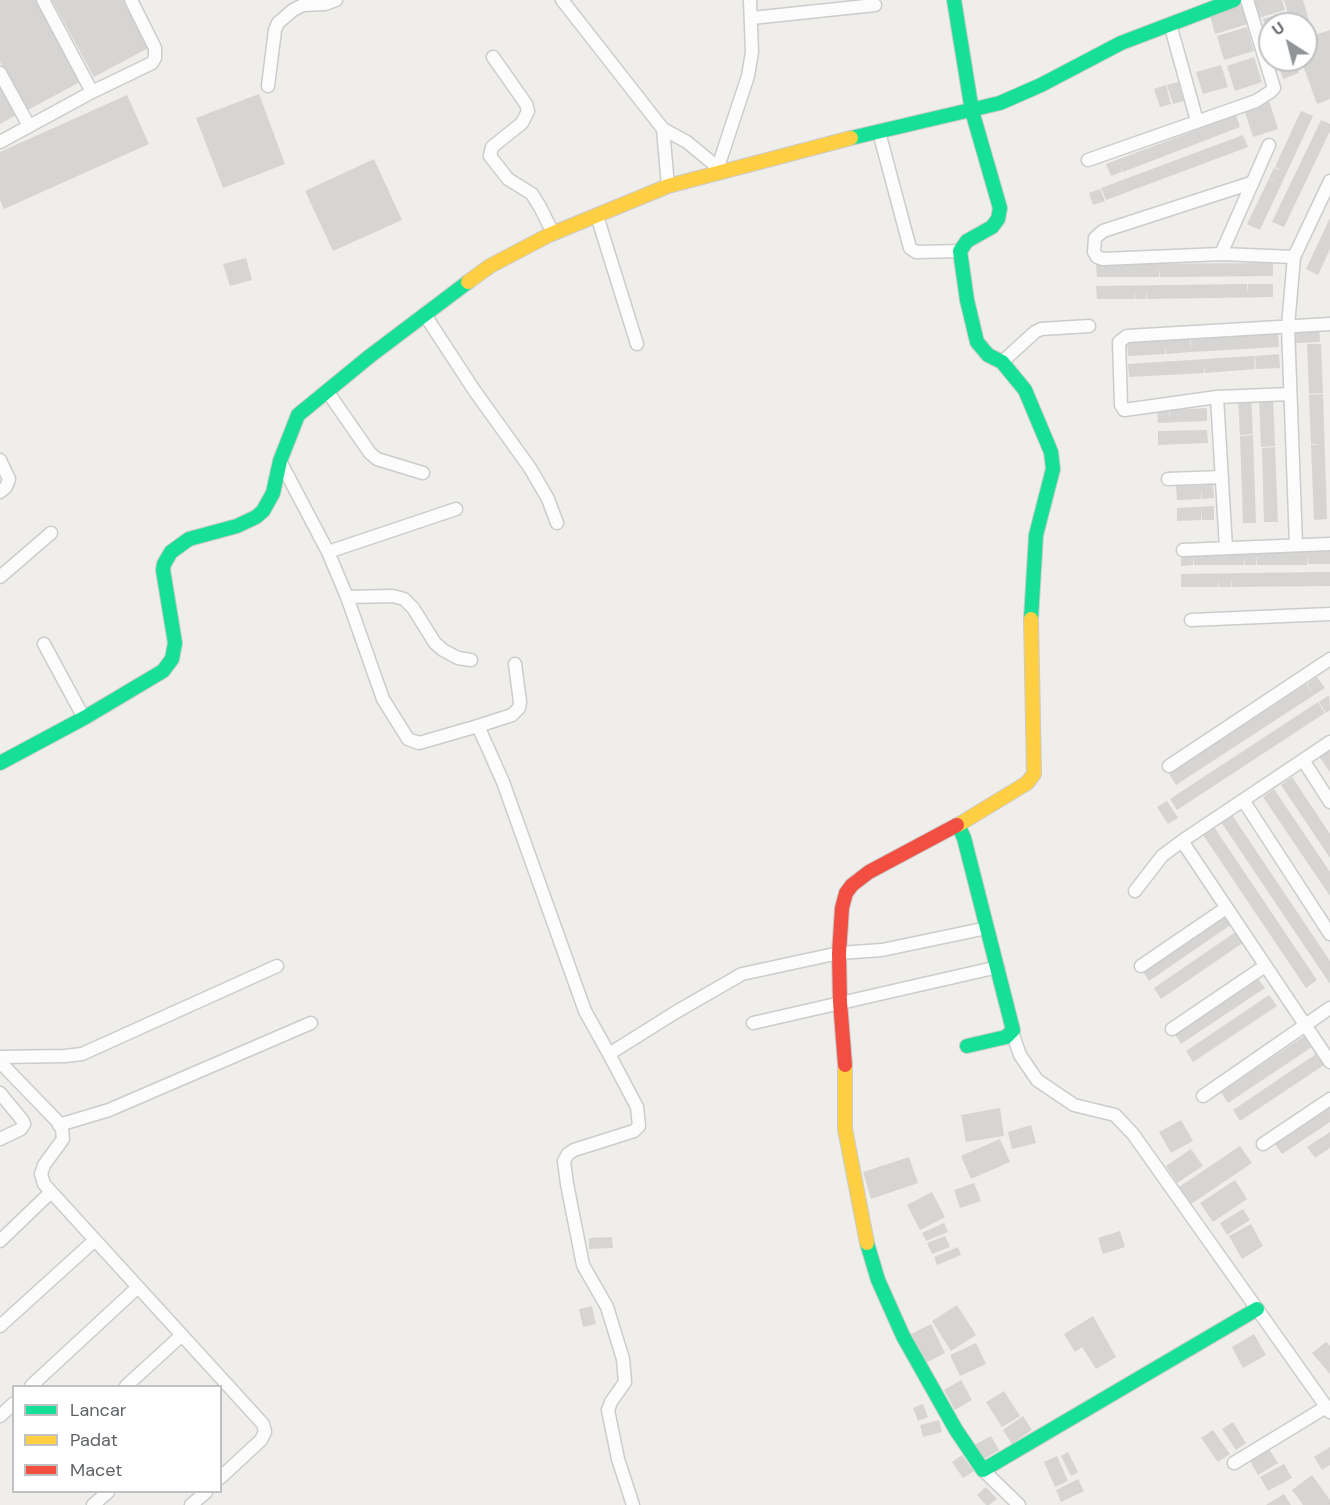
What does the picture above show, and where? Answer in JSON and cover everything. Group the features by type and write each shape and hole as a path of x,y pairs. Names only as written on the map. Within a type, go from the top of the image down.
{"street":[{"path":"44,0 92,92"},
{"path":"0,142 92,92 148,67 155,58 155,48 130,0"},
{"path":"268,86 275,30 278,23 303,5 325,4 336,0"},
{"path":"562,0 663,129 687,142 720,169"},
{"path":"720,169 748,76 752,52 750,0"},
{"path":"954,0 972,111 1000,210 998,219 992,227 967,241 960,251 967,300 977,342 988,355 1002,362 1025,390 1051,452 1053,464 1036,535 1032,594 1034,774 1028,783 957,825 869,872 852,885 846,893 842,908 839,953 840,1002 846,1074 845,1129 866,1238 878,1280 908,1346 956,1430 984,1470 1019,1505"},
{"path":"0,763 158,676 168,665 174,653 175,643 163,570 165,560 189,539 237,526 256,518 268,503 280,461 298,415 490,266 553,233 668,186 720,169 972,111 1020,95 1121,43 1234,0"},
{"path":"1088,160 1262,99 1274,88 1247,0"},
{"path":"752,18 875,4"},
{"path":"1170,24 1197,121"},
{"path":"493,57 526,104 528,111 522,123 492,147 490,156 508,179 531,194 553,233"},
{"path":"0,73 29,126"},
{"path":"663,129 668,186"},
{"path":"879,132 910,248 916,252 960,251"},
{"path":"1221,255 1269,146"},
{"path":"1296,545 1288,326 1294,257 1330,181"},
{"path":"1251,183 1103,231 1096,236 1094,241 1096,256 1103,259 1221,255 1294,257"},
{"path":"597,216 637,344"},
{"path":"425,315 538,481 557,523"},
{"path":"1290,394 1217,397 1124,410 1121,405 1119,342 1127,336 1330,324"},
{"path":"1002,362 1041,328 1089,326"},
{"path":"327,391 366,450 373,456 423,473"},
{"path":"1217,397 1226,548"},
{"path":"0,460 9,479 6,487 0,492"},
{"path":"280,461 328,552 347,597 382,699 408,739 420,743 512,715 519,708 520,702 515,664"},
{"path":"1168,479 1222,477"},
{"path":"328,552 456,509"},
{"path":"0,577 51,533"},
{"path":"1183,550 1330,544"},
{"path":"347,597 393,596 404,599 413,608 442,650 458,658 471,660"},
{"path":"1191,620 1330,614"},
{"path":"44,644 84,718"},
{"path":"1169,766 1328,663"},
{"path":"478,726 503,782 585,1011 637,1107 639,1126 634,1131 574,1150 564,1161 583,1265 608,1308 622,1359 625,1382 608,1410 618,1459 633,1505"},
{"path":"1135,891 1162,856 1330,742"},
{"path":"1303,760 1330,802"},
{"path":"1243,800 1330,934"},
{"path":"957,825 964,838 1013,1023 1012,1032 1020,1055 1042,1084 1074,1105 1109,1112 1118,1118 1132,1134 1328,1409 1234,1463"},
{"path":"1182,842 1330,1062"},
{"path":"1141,966 1226,908"},
{"path":"609,1054 742,974 839,953 882,950 987,928"},
{"path":"0,1057 82,1054 277,966"},
{"path":"1172,1029 1265,966"},
{"path":"753,1023 998,967"},
{"path":"1203,1096 1330,1008"},
{"path":"59,1125 109,1110 311,1023"},
{"path":"967,1046 1006,1037 1012,1032"},
{"path":"0,1062 59,1125 63,1139 40,1174 44,1184 182,1335 223,1385 263,1424 265,1432 261,1440 222,1476"},
{"path":"0,1093 24,1124 21,1129 0,1139"},
{"path":"1263,1144 1330,1099"},
{"path":"0,1241 51,1192"},
{"path":"0,1326 95,1240"},
{"path":"32,1385 138,1287"},
{"path":"984,1470 1257,1309"},
{"path":"127,1385 182,1335"},
{"path":"0,1416 12,1405"},
{"path":"93,1505 106,1493"},
{"path":"191,1505 204,1493"}],"building":[{"path":"0,0 39,0 82,81 26,111 0,62"},
{"path":"52,0 124,0 150,47 94,77"},
{"path":"1253,0 1282,0 1285,10 1258,12 1258,18 1255,19"},
{"path":"1284,0 1303,0 1306,12 1288,12"},
{"path":"1246,4 1251,23 1215,34 1210,15"},
{"path":"1247,27 1254,51 1224,60 1217,36"},
{"path":"1330,30 1330,99 1317,104 1305,72 1318,72 1318,34"},
{"path":"1254,57 1262,82 1235,91 1227,66"},
{"path":"1221,65 1228,87 1203,94 1196,72"},
{"path":"1281,72 1299,72 1299,73 1283,79"},
{"path":"0,81 18,114 0,124"},
{"path":"1178,82 1184,101 1173,104 1167,85"},
{"path":"1166,85 1171,104 1160,107 1154,89"},
{"path":"259,94 285,164 223,188 196,118"},
{"path":"127,95 149,144 4,209 0,200 0,152"},
{"path":"1269,101 1278,129 1253,137 1244,109"},
{"path":"1301,111 1313,116 1260,230 1247,224 1269,179 1277,183 1269,178 1274,168 1282,171 1275,167"},
{"path":"1236,115 1240,127 1123,172 1120,166 1122,172 1111,176 1106,164"},
{"path":"1321,120 1330,124 1330,131 1284,227 1272,222"},
{"path":"1243,135 1248,147 1106,200 1101,188"},
{"path":"374,159 402,220 333,251 305,191"},
{"path":"1100,189 1105,201 1093,205 1089,193"},
{"path":"1330,218 1330,249 1318,275 1306,269"},
{"path":"246,258 252,280 230,286 223,264"},
{"path":"1273,263 1273,276 1160,277 1159,268 1159,277 1097,277 1096,264"},
{"path":"1247,284 1248,294 1248,284 1273,284 1273,297 1147,299 1146,289 1146,299 1135,299 1134,289 1134,299 1097,299 1096,286"},
{"path":"1319,326 1320,342 1296,343 1296,327"},
{"path":"1278,333 1279,347 1191,352 1191,339"},
{"path":"1190,339 1191,352 1166,354 1165,345 1165,354 1128,356 1127,342"},
{"path":"1307,344 1321,344 1323,393 1309,394"},
{"path":"1279,354 1280,368 1256,369 1255,356"},
{"path":"1254,356 1255,369 1205,373 1204,364 1204,373 1129,377 1128,364"},
{"path":"1323,394 1327,519 1314,520 1311,445 1321,445 1311,444 1309,395"},
{"path":"1251,397 1253,434 1240,435 1238,398"},
{"path":"1259,397 1273,397 1275,446 1261,447"},
{"path":"1207,408 1207,421 1158,423 1157,410 1169,410 1170,419 1170,410"},
{"path":"1207,430 1208,443 1158,445 1158,431"},
{"path":"1253,435 1256,523 1243,523 1240,436"},
{"path":"1275,447 1278,522 1264,522 1262,448"},
{"path":"1213,485 1214,498 1202,499 1201,488 1201,499 1177,500 1176,486"},
{"path":"1214,506 1214,520 1202,520 1201,509 1201,520 1177,521 1177,508"},
{"path":"1330,551 1330,564 1308,564 1307,555 1307,565 1257,565 1256,555 1256,565 1245,565 1244,557 1244,565 1194,565 1193,557 1193,565 1181,566 1181,552"},
{"path":"1330,572 1330,586 1232,587 1231,577 1231,587 1219,587 1218,579 1218,587 1181,587 1181,574"},
{"path":"1317,677 1325,688 1314,695 1307,684"},
{"path":"1306,684 1314,695 1176,785 1169,774"},
{"path":"1329,695 1330,710 1326,713 1319,702"},
{"path":"1318,702 1325,713 1177,810 1170,799"},
{"path":"1330,749 1330,772 1318,755"},
{"path":"1292,777 1330,834 1330,858 1281,785"},
{"path":"1274,789 1330,872 1330,896 1263,797"},
{"path":"1167,801 1178,818 1168,824 1157,807"},
{"path":"1230,812 1330,961 1330,984 1219,819"},
{"path":"1212,824 1317,980 1306,988 1201,832"},
{"path":"1225,913 1232,924 1149,981 1142,970"},
{"path":"1237,931 1244,942 1161,999 1154,988"},
{"path":"1257,977 1265,988 1181,1044 1174,1033"},
{"path":"1269,995 1277,1006 1193,1062 1186,1051"},
{"path":"1304,1036 1312,1047 1228,1103 1221,1092"},
{"path":"1316,1054 1324,1065 1240,1121 1233,1110"},
{"path":"1330,1106 1330,1122 1282,1154 1274,1143"},
{"path":"1000,1108 1004,1136 966,1142 961,1115"},
{"path":"1181,1120 1193,1141 1171,1153 1159,1132"},
{"path":"1031,1125 1036,1143 1012,1149 1008,1132"},
{"path":"1330,1132 1330,1148 1315,1158 1307,1147"},
{"path":"1000,1139 1010,1162 971,1179 961,1156"},
{"path":"1240,1146 1252,1163 1188,1206 1176,1189"},
{"path":"1191,1149 1203,1166 1177,1183 1166,1166"},
{"path":"909,1157 918,1183 871,1199 863,1172"},
{"path":"1235,1180 1247,1199 1213,1222 1200,1203"},
{"path":"974,1183 981,1201 960,1208 954,1190"},
{"path":"932,1192 945,1217 920,1230 907,1205"},
{"path":"1243,1209 1250,1220 1227,1235 1220,1223"},
{"path":"944,1223 948,1232 926,1241 922,1233"},
{"path":"1251,1224 1263,1246 1242,1259 1229,1236"},
{"path":"1120,1231 1125,1247 1103,1254 1098,1238"},
{"path":"945,1236 950,1247 932,1254 927,1243"},
{"path":"612,1237 613,1248 589,1249 589,1238"},
{"path":"958,1247 961,1255 937,1265 934,1257"},
{"path":"957,1305 976,1335 951,1351 932,1321"},
{"path":"592,1306 596,1324 583,1327 579,1309"},
{"path":"1093,1316 1116,1357 1096,1369 1082,1347 1075,1352 1064,1334"},
{"path":"931,1324 945,1353 926,1363 911,1334"},
{"path":"1254,1334 1266,1355 1243,1368 1232,1347"},
{"path":"1326,1342 1330,1346 1330,1374 1312,1353"},
{"path":"976,1343 986,1364 960,1376 950,1355"},
{"path":"961,1380 972,1400 955,1410 944,1390"},
{"path":"1004,1391 1020,1416 1002,1427 986,1402"},
{"path":"923,1404 928,1417 918,1421 913,1408"},
{"path":"1023,1416 1032,1430 1012,1444 1003,1430"},
{"path":"939,1420 942,1432 923,1437 920,1425"},
{"path":"1233,1422 1246,1443 1236,1450 1222,1429"},
{"path":"1213,1430 1230,1454 1218,1462 1201,1438"},
{"path":"991,1436 999,1450 982,1460 974,1445"},
{"path":"1330,1447 1330,1465 1322,1470 1314,1457"},
{"path":"1269,1449 1278,1463 1258,1475 1250,1461"},
{"path":"1068,1452 1078,1472 1071,1476 1061,1456"},
{"path":"962,1455 974,1471 963,1478 952,1462"},
{"path":"1057,1456 1068,1481 1055,1487 1044,1462"},
{"path":"1284,1464 1292,1478 1268,1491 1260,1477"},
{"path":"1312,1475 1330,1500 1330,1505 1303,1505 1292,1490"},
{"path":"1078,1479 1084,1491 1061,1502 1056,1490"},
{"path":"986,1487 997,1499 989,1505 986,1505 977,1495"},
{"path":"1284,1494 1291,1505 1266,1505"}],"traffic: fast":[{"path":"954,0 972,111 1000,208 998,219 992,227 967,241 960,251 967,300 977,342 988,355 1002,362 1025,390 1051,452 1053,469 1036,535 1031,619"},
{"path":"851,138 1000,103 1041,85 1121,43 1234,0"},
{"path":"0,763 84,718 163,671 172,659 175,643 163,570 171,552 189,539 237,526 263,511 273,493 280,461 298,415 370,356 468,282"},
{"path":"958,825 964,838 1013,1030 1006,1037 967,1046"},
{"path":"867,1243 878,1280 903,1336 956,1430 983,1470 1257,1309"}],"traffic: slow":[{"path":"468,282 490,266 549,235 668,186 851,138"},
{"path":"958,825 1027,783 1034,774 1031,619"},
{"path":"845,1065 845,1129 867,1243"}],"traffic: jam":[{"path":"845,1065 839,953 842,908 846,893 852,885 869,872 957,825"}]}
